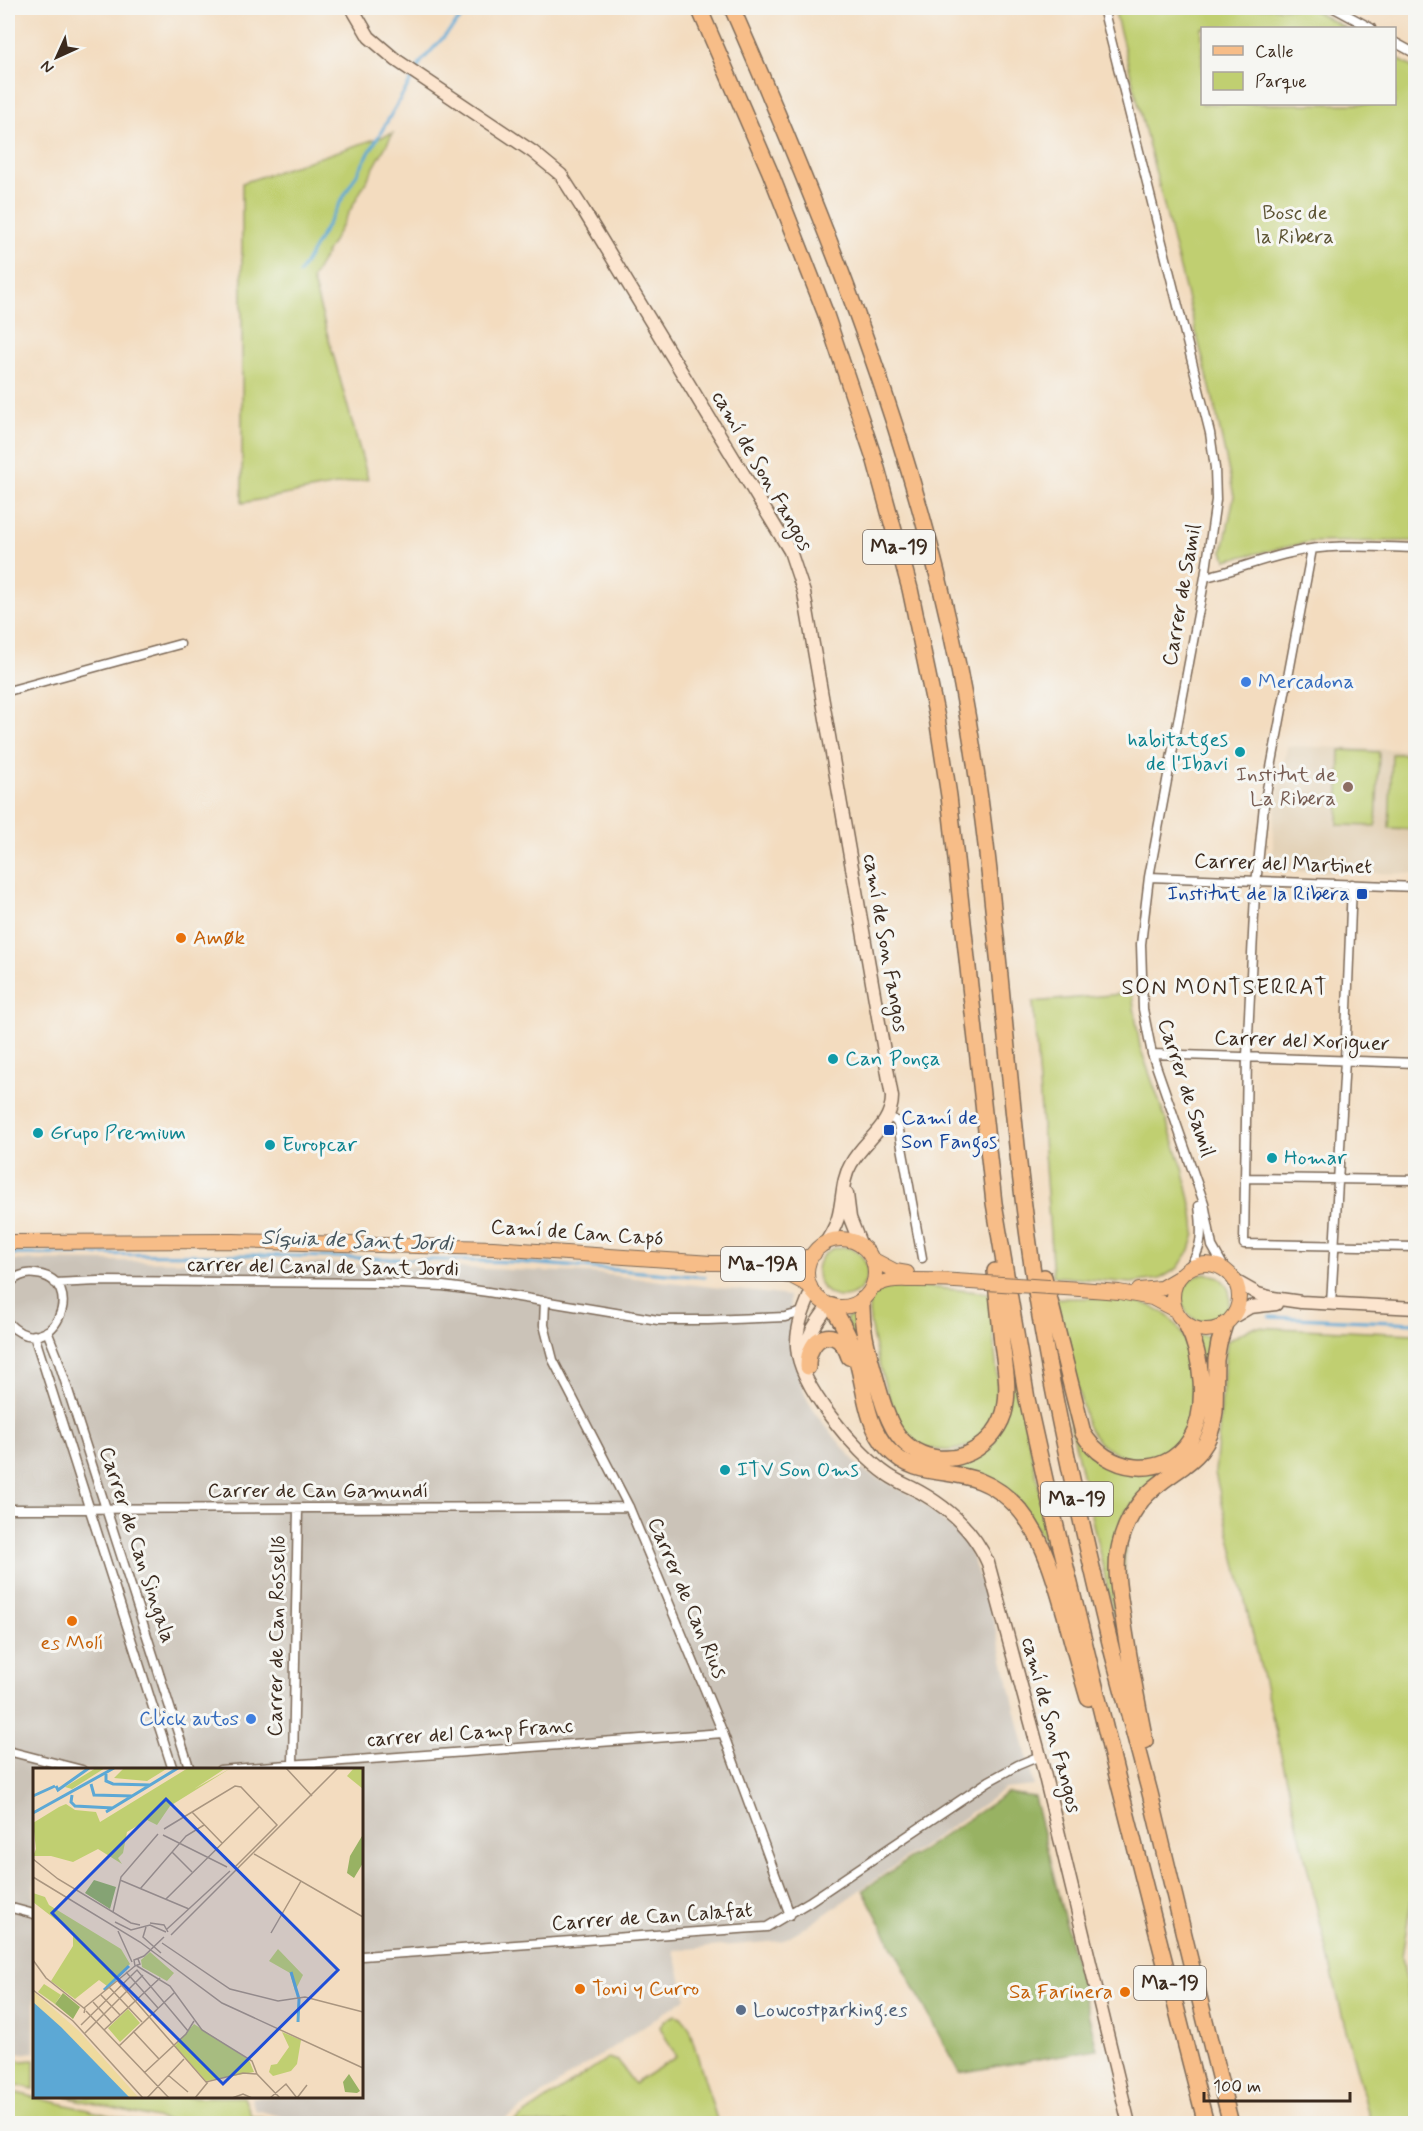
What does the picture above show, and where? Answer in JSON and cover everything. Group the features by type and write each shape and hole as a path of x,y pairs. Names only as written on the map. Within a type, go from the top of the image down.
{"highway":[{"name":"Ma-19","path":"699,8 770,172 828,321 875,461 908,580 934,700 949,796 994,1203 1034,1430 1120,1788 1206,2124"},
{"name":"Ma-19","path":"732,8 814,199 854,304 897,426 936,568 959,670 984,826 1023,1203 1043,1337 1106,1628 1149,1791 1231,2124"},
{"path":"862,1300 861,1319 864,1334 883,1405 897,1436 919,1453 939,1458 957,1457 979,1447 993,1434 1001,1420 1006,1393 990,1228 994,1203"},
{"path":"1023,1203 1035,1227 1047,1296 1079,1423 1087,1440 1106,1458 1133,1468 1153,1466 1170,1459 1190,1440 1199,1414 1200,1377 1197,1350 1186,1324"},
{"path":"830,1305 849,1338 875,1430 880,1439 897,1457 916,1468 965,1476 993,1487 1017,1506 1035,1531 1049,1558 1103,1752 1120,1788"},
{"path":"1149,1791 1149,1759 1119,1595 1118,1552 1124,1532 1140,1502 1155,1487 1188,1465 1212,1431 1215,1412 1216,1352 1229,1321"},
{"path":"808,1367 809,1353 816,1342 823,1337 835,1338 845,1347 853,1370 863,1383"}],"main road":[{"path":"872,1259 875,1275 872,1287 862,1300 845,1307 830,1305 819,1299 811,1288 808,1270 814,1254 825,1244 835,1240 846,1240 861,1246 872,1259 895,1271 927,1278 1119,1292 1152,1298 1175,1310 1186,1324 1195,1329 1205,1330 1229,1321 1238,1307 1239,1297 1235,1281 1225,1269 1203,1264 1182,1274 1169,1285 1152,1290 1119,1292"},
{"name":"Camí de Can Capó","path":"8,1242 233,1241 493,1248 711,1263 786,1275 811,1288"},
{"name":"Camí de Can Capó","path":"711,1263 782,1265 797,1262 814,1254"},
{"path":"1175,1310 1173,1293 1182,1274"},
{"path":"872,1287 892,1279 927,1278"}],"street":[{"name":"camí de Son Fangos","path":"352,8 369,37 421,77 533,152 561,175 790,551 804,593 889,1075 892,1097 888,1116"},
{"name":"Carrer de Samil","path":"1103,8 1210,433 1215,468 1216,500 1205,577 1149,877 1141,955 1143,1009 1152,1054 1204,1203 1212,1246 1225,1269"},
{"path":"1334,8 1369,27"},
{"path":"1396,43 1416,54"},
{"path":"1205,577 1274,557 1312,549 1340,546 1416,548"},
{"path":"1312,549 1263,805 1256,881 1247,1056 1244,1244 1416,1247"},
{"path":"8,691 180,644"},
{"name":"Carrer del Martinet","path":"1149,877 1416,887"},
{"path":"1331,1304 1352,884"},
{"name":"Carrer del Xoriguer","path":"1152,1054 1416,1063"},
{"path":"825,1244 839,1216 845,1181 853,1160 888,1116 898,1125 922,1258"},
{"path":"1245,1178 1416,1180"},
{"path":"845,1181 850,1218 861,1246"},
{"name":"Carrer de Samil","path":"1182,1274 1198,1253 1199,1191"},
{"path":"8,1284 18,1276 27,1273 38,1274 55,1283 63,1300 60,1318 47,1331 34,1335 23,1334 8,1323"},
{"name":"carrer del Canal de Sant Jordi","path":"55,1283 98,1281 380,1283 443,1286 658,1320 785,1317 803,1312"},
{"path":"1235,1281 1262,1296 1301,1302 1416,1308"},
{"path":"811,1288 798,1332 798,1356 803,1371 824,1405"},
{"name":"Carrer de Can Rius","path":"545,1302 544,1325 553,1360 629,1507 723,1733 790,1914"},
{"path":"1229,1321 1244,1310 1258,1305 1301,1302"},
{"path":"824,1405 808,1367 805,1348 808,1337 830,1305"},
{"name":"Carrer de Can Singala","path":"47,1331 189,1768"},
{"name":"Carrer de Can Singala","path":"34,1335 172,1768"},
{"name":"camí de Son Fangos","path":"824,1405 848,1437 874,1465 944,1507 961,1522 979,1545 992,1573 1040,1756 1130,2124"},
{"name":"Carrer de Can Gamundí","path":"8,1509 629,1507"},
{"name":"Carrer de Can Rosselló","path":"293,1764 298,1509"},
{"name":"carrer del Camp Franc","path":"244,1768 723,1733"},
{"path":"8,1751 74,1768"},
{"name":"Carrer de Can Calafat","path":"363,1956 767,1927 989,1781 1040,1756"},
{"path":"8,1907 33,1914"}],"shaded area":[{"name":"Institut de La Ribera","path":"1287,746 1415,750 1415,874 1273,871 1273,824"},
{"path":"8,1260 327,1263 592,1273 789,1296 800,1381 808,1401 819,1418 862,1470 917,1498 966,1541 991,1610 1034,1786 1005,1789 811,1924 781,1941 674,1950 686,1998 499,2123 312,2124 255,2110 251,2098 363,2098 363,1768 33,1768 33,2052 22,2054 8,2051"}],"green space":[{"name":"Bosc de la Ribera","path":"1114,8 1309,8 1344,27 1201,27 1201,105 1396,105 1396,58 1415,69 1415,541 1310,542 1226,560 1223,551 1234,496 1215,407"},
{"path":"393,133 312,279 368,479 242,503 242,183"},
{"path":"1340,750 1379,752 1376,826 1338,825"},
{"path":"1392,754 1415,754 1415,829 1389,828"},
{"path":"1132,993 1140,1047 1183,1168 1195,1234 1190,1250 1178,1268 1160,1279 1131,1283 1053,1276 1033,1002"},
{"path":"837,1247 847,1247 860,1254 867,1267 867,1277 860,1290 847,1297 837,1297 828,1293 821,1286 817,1277 817,1267 821,1258 828,1251"},
{"path":"1201,1274 1211,1274 1223,1281 1230,1293 1230,1303 1223,1315 1211,1322 1201,1322 1186,1311 1182,1303 1182,1293 1193,1278"},
{"path":"896,1284 989,1293 998,1382 996,1410 984,1434 973,1443 951,1450 931,1448 912,1440 901,1427 887,1392 875,1347 869,1310 870,1300 875,1294"},
{"path":"1055,1298 1130,1300 1151,1306 1173,1321 1189,1353 1192,1391 1190,1423 1183,1436 1168,1451 1150,1459 1129,1459 1100,1443 1093,1435 1087,1425"},
{"path":"855,1316 880,1415 927,1461 995,1442 1010,1355 1054,1556 1018,1500 926,1465 897,1449 881,1427 846,1318"},
{"path":"1253,1327 1415,1334 1416,1873 1402,1956 1415,2041 1415,2123 1371,2123 1342,2015 1215,1473 1227,1341"},
{"path":"1198,1335 1214,1337 1209,1350 1209,1409 1205,1430 1195,1447 1126,1511 1122,1653 1065,1399 1068,1398 1073,1420 1121,1471 1193,1445"},
{"path":"1007,1793 1034,1797 1097,2049 959,2073 863,1890"},
{"path":"675,2015 681,2017 688,2025 718,2123 512,2123 608,2058 618,2061 634,2084 676,2057 660,2027 663,2022"},
{"path":"8,2058 22,2061 33,2060 33,2089 8,2083"},
{"path":"8,2091 142,2123 8,2123"},
{"path":"70,2098 244,2098 251,2115 279,2123 178,2123"}],"waterway":[{"path":"417,70 421,62 470,8"},
{"path":"299,274 414,75"},
{"name":"Síquia de Sant Jordi","path":"8,1254 255,1255 516,1262 705,1277"},
{"name":"Síquia de Sant Jordi","path":"1270,1317 1416,1323"}],"place":[{"name":"Mercadona","path":"1246,682"},
{"name":"habitatges de l'Ibavi","path":"1240,752"},
{"name":"Institut de La Ribera","path":"1348,787"},
{"name":"Institut de la Ribera","path":"1362,894"},
{"name":"Amøk","path":"181,938"},
{"name":"Can Ponça","path":"833,1059"},
{"name":"Camí de Son Fangos","path":"889,1130"},
{"name":"Grupo Premium","path":"38,1133"},
{"name":"Europcar","path":"270,1145"},
{"name":"Homar","path":"1272,1158"},
{"name":"ITV Son Oms","path":"725,1470"},
{"name":"es Molí","path":"72,1621"},
{"name":"Click autos","path":"251,1719"},
{"name":"Toni y Curro","path":"580,1989"},
{"name":"Sa Farinera","path":"1125,1992"},
{"name":"Lowcostparking.es","path":"741,2010"}],"district":[{"name":"SON MONTSERRAT","path":"1225,988"}]}
